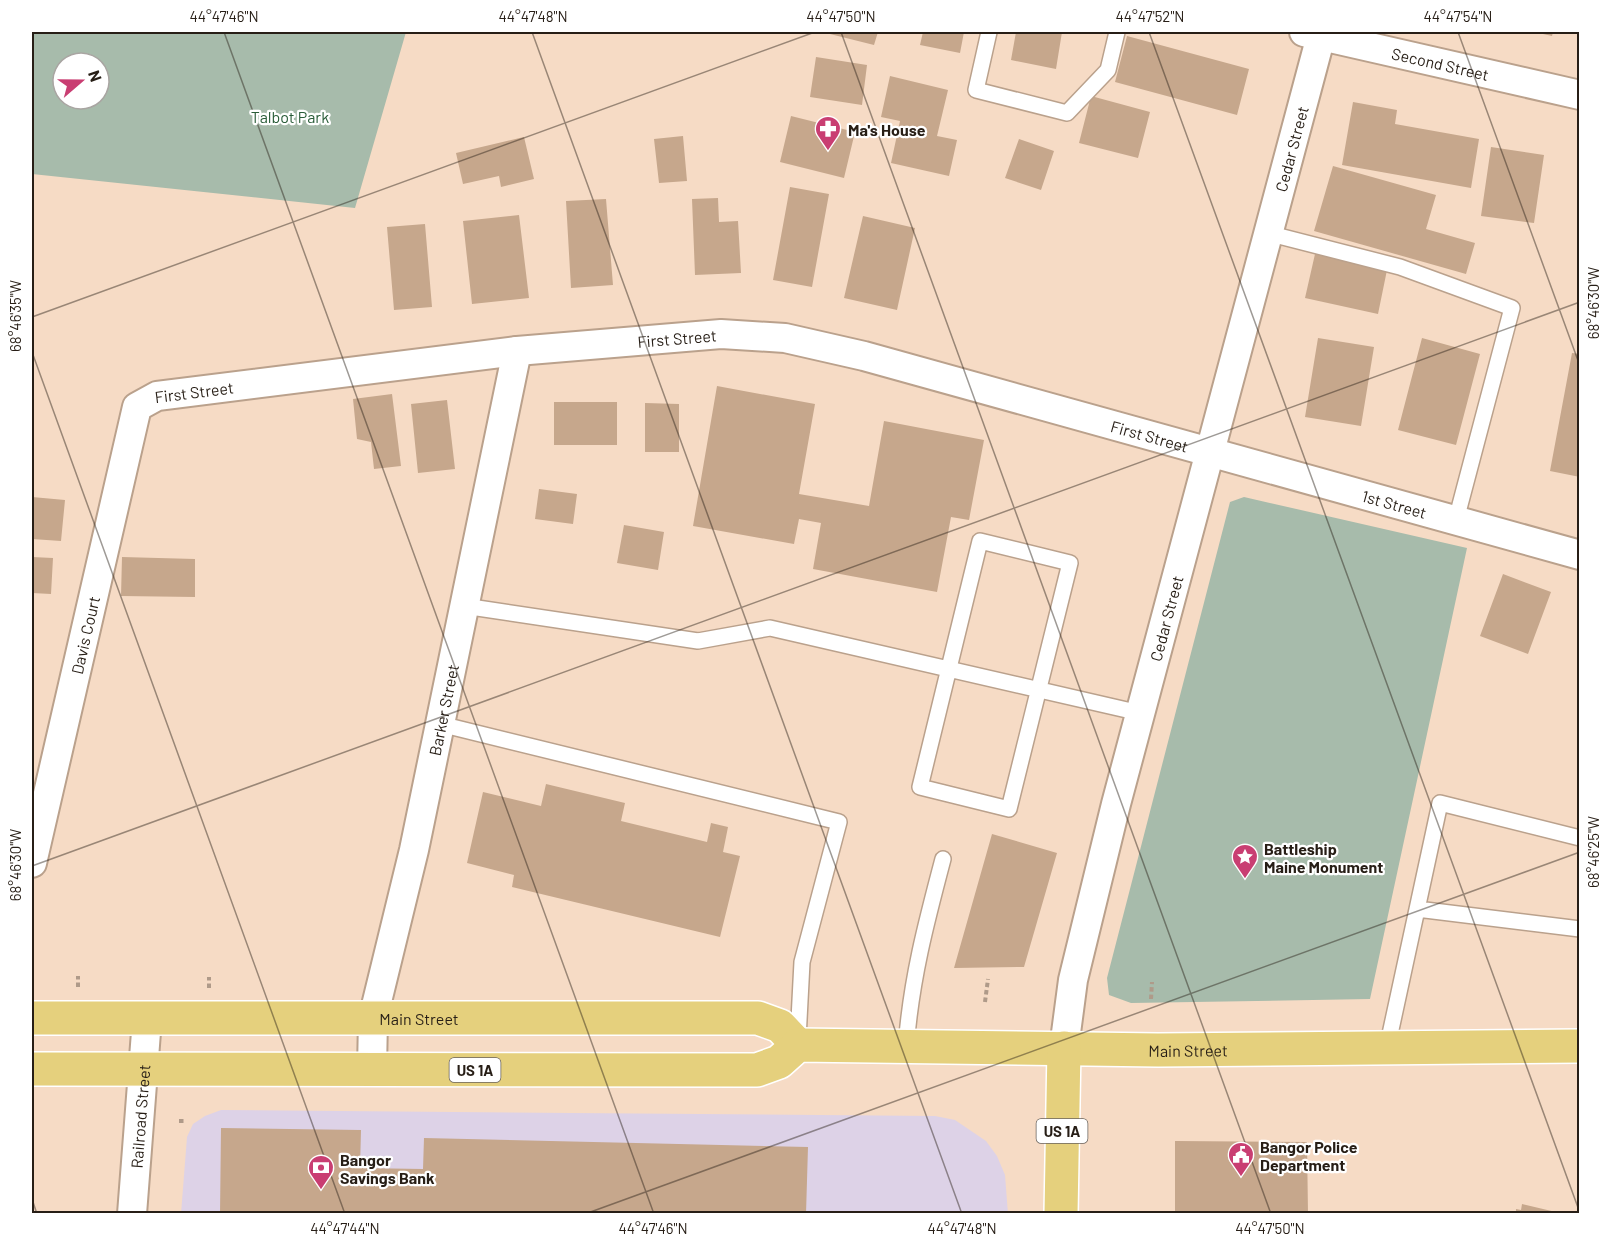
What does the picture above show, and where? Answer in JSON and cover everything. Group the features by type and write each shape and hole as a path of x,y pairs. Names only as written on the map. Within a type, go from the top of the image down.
{"main road":[{"name":"Main Street","path":"32,1018 758,1018 780,1026 798,1045 906,1047 1580,1046"},
{"name":"US 1A","path":"32,1069 757,1070 779,1062 798,1045"},
{"name":"Cedar Street","path":"1061,1214 1064,1048"}],"street":[{"name":"Second Street","path":"1315,33 1580,95"},
{"name":"Cedar Street","path":"1064,1048 1073,980 1140,713 1267,233 1315,33"},
{"name":"First Street","path":"137,407 157,396 517,351 721,334 785,338 864,356 1209,452"},
{"name":"Barker Street","path":"372,1070 373,1018 414,850 517,351"},
{"name":"Davis Court","path":"32,862 137,407"},
{"name":"1st Street","path":"1209,452 1580,555"},
{"name":"Railroad Street","path":"132,1214 147,1019"}],"lane":[{"path":"989,32 976,90 1067,112 1108,70 1117,32"},
{"path":"1267,233 1400,267 1512,308 1456,520"},
{"path":"980,541 1070,563 1009,809 920,787 949,670 980,541"},
{"path":"464,606 698,641 770,628 1140,713"},
{"path":"440,724 839,822 802,962 798,1045"},
{"path":"1387,1048 1440,803 1580,838"},
{"path":"906,1047 909,998 918,953 944,859"},
{"path":"1417,909 1580,929"}],"path":[{"path":"985,1002 988,979"},
{"path":"1151,999 1152,982"},
{"path":"179,1121 186,1121"}],"shaded area":[{"path":"221,1110 935,1116 955,1120 986,1141 997,1156 1005,1175 1008,1214 181,1214 187,1137 193,1124"}],"green space":[{"name":"Talbot Park","path":"32,32 406,32 355,208 32,174"},
{"path":"1244,497 1467,548 1370,999 1131,1003 1109,995 1107,978 1230,502"}],"building":[{"path":"822,32 878,32 874,45"},
{"path":"923,32 964,32 960,53 920,45"},
{"path":"1016,32 1062,32 1056,69 1011,60"},
{"path":"1534,32 1553,32 1552,36"},
{"path":"1127,36 1249,69 1237,115 1115,82"},
{"path":"816,57 867,65 862,105 810,97"},
{"path":"890,76 948,90 937,136 957,140 949,176 891,163 900,121 881,117"},
{"path":"1091,96 1150,112 1138,158 1079,143"},
{"path":"1353,102 1397,110 1395,124 1479,139 1471,188 1342,165"},
{"path":"791,116 855,132 844,178 780,162"},
{"path":"683,136 687,181 659,183 654,139"},
{"path":"524,137 534,179 501,187 499,176 463,184 456,153"},
{"path":"1019,139 1054,151 1041,190 1005,178"},
{"path":"1491,147 1544,155 1534,223 1481,216"},
{"path":"1333,166 1436,195 1426,229 1475,243 1466,274 1314,231"},
{"path":"790,187 829,194 812,287 773,280"},
{"path":"718,198 719,222 738,221 741,273 695,275 692,199"},
{"path":"606,199 613,285 571,288 566,201"},
{"path":"519,215 529,298 472,304 463,221"},
{"path":"863,216 915,228 897,310 844,298"},
{"path":"425,224 432,307 394,310 387,227"},
{"path":"1315,254 1387,270 1378,314 1305,298"},
{"path":"1318,338 1374,347 1361,426 1305,417"},
{"path":"1422,338 1480,354 1456,445 1398,430"},
{"path":"1572,353 1580,354 1580,477 1550,471"},
{"path":"717,386 815,404 799,494 869,506 884,421 984,440 969,520 951,517 937,592 813,569 821,523 799,519 794,544 693,526"},
{"path":"392,394 401,466 374,469 371,442 357,439 353,399"},
{"path":"447,400 455,469 418,473 411,404"},
{"path":"554,402 617,402 617,445 554,445"},
{"path":"645,403 679,404 679,452 645,452"},
{"path":"539,489 577,494 573,524 535,519"},
{"path":"32,497 65,500 61,541 32,539"},
{"path":"624,525 664,532 658,570 617,563"},
{"path":"32,557 53,558 51,594 32,593"},
{"path":"122,557 195,559 195,597 121,596"},
{"path":"1503,574 1551,592 1528,654 1480,636"},
{"path":"546,784 625,803 621,821 707,842 711,823 728,827 723,852 740,856 720,937 512,887 514,875 467,863 483,792 541,806"},
{"path":"992,834 1057,853 1024,967 954,968"},
{"path":"221,1128 361,1130 360,1168 423,1169 424,1138 808,1147 806,1214 220,1214"},
{"name":"Bangor Police Department","path":"1175,1141 1307,1142 1308,1214 1175,1214"},
{"path":"1522,1204 1560,1214 1516,1214 1516,1209 1521,1210"}],"place":[{"name":"Ma's House","path":"828,152"},
{"name":"Battleship Maine Monument","path":"1245,880"},
{"name":"Bangor Police Department","path":"1241,1178"},
{"name":"Bangor Savings Bank","path":"321,1191"}]}
